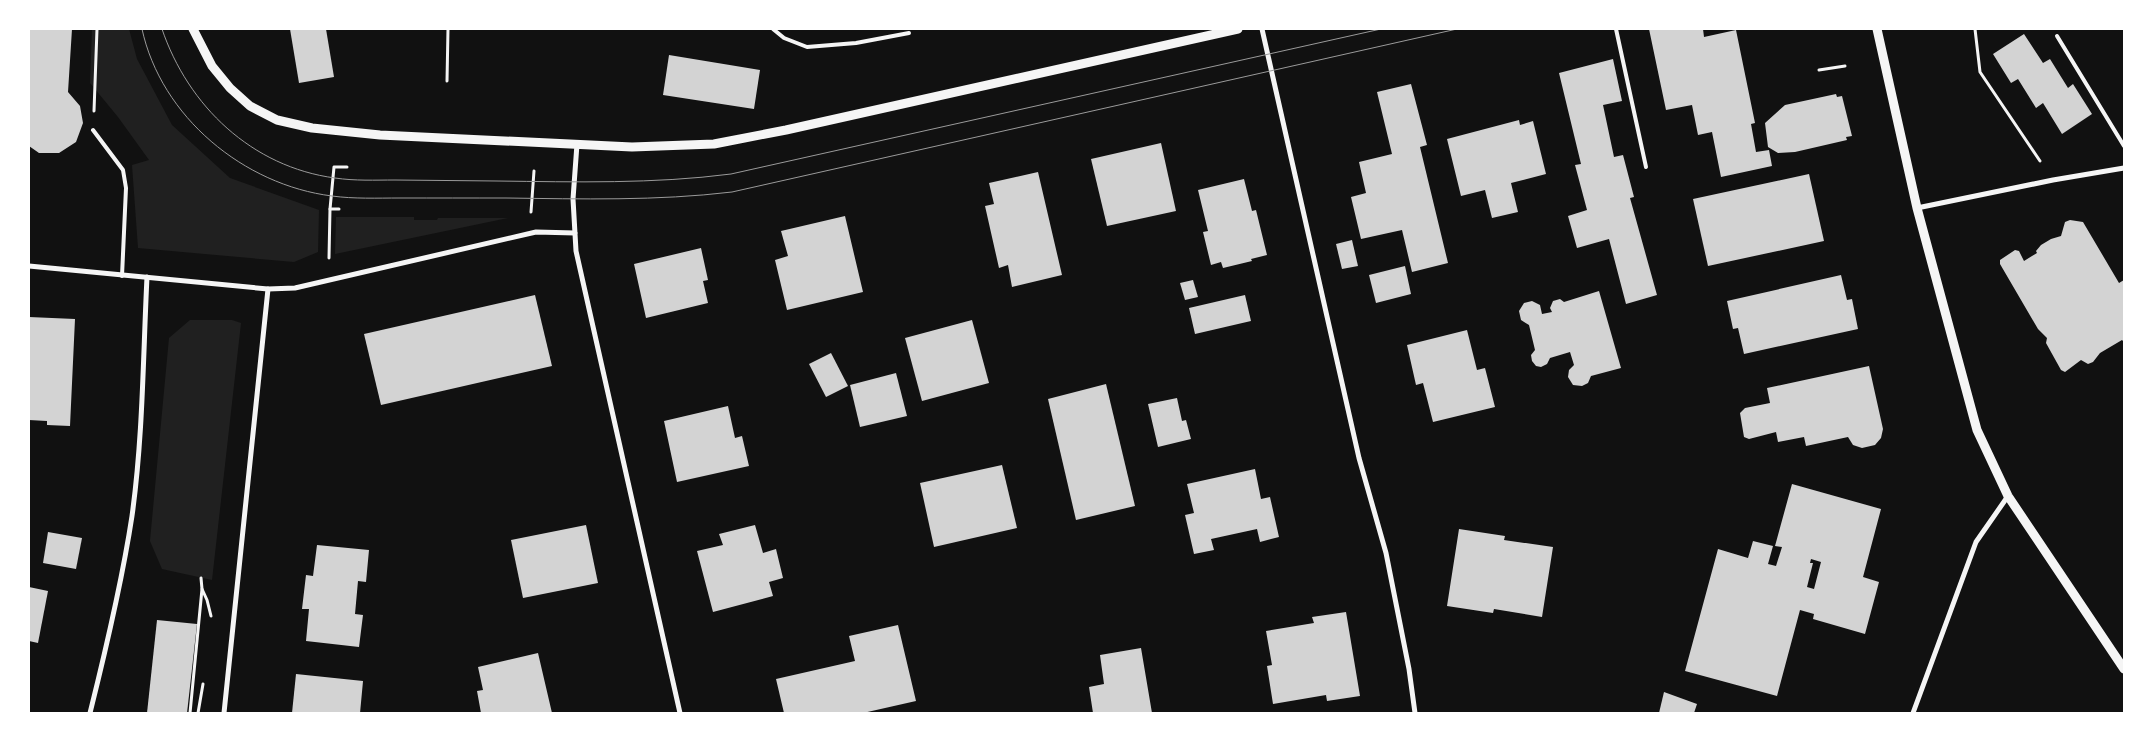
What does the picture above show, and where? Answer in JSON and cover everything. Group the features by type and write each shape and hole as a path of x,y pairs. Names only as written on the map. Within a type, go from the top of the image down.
{"street":[{"path":"192,29 212,66 230,88 250,106 277,120 312,128 380,135 632,146 714,144 786,130 1238,29"},
{"path":"1262,29 1359,458 1386,553 1409,669 1415,713"},
{"path":"1877,29 1917,208 1977,430 2008,496 2124,669"},
{"path":"577,144 574,199 576,251 680,713"},
{"path":"1917,208 2053,180 2124,168"},
{"path":"29,266 268,289 296,288 329,282 536,232 575,233"},
{"path":"90,713 132,516 139,448 148,277"},
{"path":"224,713 268,289"},
{"path":"1913,713 1976,542 2008,496"}],"lane":[{"path":"773,29 784,38 807,47 856,43 909,33"},
{"path":"1616,29 1646,167"},
{"path":"2056,36 2124,146"},
{"path":"93,130 123,170 126,188 126,216 122,276"}],"path":[{"path":"93,130 97,29"},
{"path":"447,81 448,29"},
{"path":"1975,29 1980,72 2053,180"},
{"path":"1819,70 1845,66"},
{"path":"329,282 330,209 334,167 348,167"},
{"path":"534,171 531,211 536,232"},
{"path":"330,209 339,209"},
{"path":"190,713 202,589 201,578"},
{"path":"202,589 210,611 211,623"},
{"path":"198,713 204,679"}],"shaded area":[{"path":"92,29 129,29 137,59 172,125 230,178 319,210 318,252 294,262 138,248 132,165 149,160 118,117 90,83"},
{"path":"336,217 414,217 414,220 508,218 335,254"},
{"path":"190,320 232,320 241,323 212,580 162,569 150,541 169,338"}],"building":[{"path":"29,29 72,29 68,92 80,106 83,123 76,142 59,153 39,153 29,146"},
{"path":"290,29 326,29 334,77 299,83"},
{"path":"1649,29 1703,29 1704,37 1736,30 1755,123 1751,124 1756,152 1769,150 1772,166 1721,177 1712,132 1698,135 1692,105 1666,110"},
{"path":"2024,34 2043,63 2050,59 2068,88 2073,84 2092,114 2062,134 2043,103 2036,108 2018,79 2011,83 1993,54"},
{"path":"669,55 760,70 754,109 663,95"},
{"path":"1613,59 1622,101 1603,105 1614,157 1623,155 1634,197 1630,198 1657,295 1626,304 1609,239 1577,248 1568,216 1587,210 1575,165 1581,164 1559,73"},
{"path":"1411,84 1427,145 1420,147 1448,263 1412,272 1402,230 1361,239 1351,197 1366,193 1359,162 1392,154 1377,92"},
{"path":"1836,94 1837,97 1842,96 1852,136 1846,137 1847,140 1795,152 1778,153 1768,147 1765,123 1785,105"},
{"path":"1519,120 1520,125 1533,121 1546,174 1511,183 1518,212 1492,218 1485,190 1461,196 1447,139"},
{"path":"1161,143 1176,211 1107,226 1091,159"},
{"path":"1038,172 1062,275 1012,287 1008,265 999,268 985,206 994,204 989,183"},
{"path":"1809,174 1824,241 1708,266 1693,199"},
{"path":"1244,179 1252,211 1256,210 1267,255 1251,259 1252,261 1223,268 1221,262 1211,265 1203,232 1208,231 1198,190"},
{"path":"845,216 863,292 787,310 775,260 788,256 781,231"},
{"path":"2070,220 2083,222 2119,283 2124,280 2124,342 2122,340 2100,353 2093,362 2088,364 2081,360 2065,372 2061,370 2046,343 2047,338 2038,329 2000,264 2000,260 2015,250 2019,251 2024,261 2037,253 2036,251 2041,245 2061,236 2065,222"},
{"path":"1352,240 1358,266 1342,269 1336,244"},
{"path":"701,248 708,280 703,281 708,303 646,318 634,264"},
{"path":"1405,266 1411,294 1376,303 1369,275"},
{"path":"1841,275 1847,300 1852,299 1858,329 1744,354 1738,328 1733,329 1727,301"},
{"path":"1193,280 1198,297 1185,300 1180,283"},
{"path":"1599,291 1621,368 1591,376 1588,383 1582,386 1573,385 1568,377 1569,370 1574,365 1570,352 1550,358 1547,364 1541,367 1536,366 1532,361 1531,355 1535,350 1529,325 1521,320 1519,311 1524,303 1532,301 1540,305 1542,314 1552,312 1550,308 1553,301 1560,299 1564,302"},
{"path":"535,295 552,366 381,405 364,334"},
{"path":"1245,295 1251,321 1195,334 1189,308"},
{"path":"29,317 75,319 70,426 47,425 47,421 29,420"},
{"path":"972,320 989,383 922,401 905,338"},
{"path":"1467,330 1477,370 1485,368 1495,407 1433,422 1423,383 1416,385 1407,345"},
{"path":"831,353 848,386 826,397 809,364"},
{"path":"1869,366 1883,429 1881,438 1875,445 1862,448 1853,445 1848,437 1806,446 1804,437 1778,442 1776,432 1749,439 1744,437 1740,413 1745,408 1770,403 1767,388"},
{"path":"896,373 907,416 860,427 850,385"},
{"path":"1106,384 1135,506 1076,520 1048,399"},
{"path":"1177,398 1182,421 1186,420 1191,439 1158,447 1148,404"},
{"path":"728,406 735,438 742,436 749,466 677,482 664,421"},
{"path":"1002,465 1017,528 934,547 920,483"},
{"path":"1255,469 1261,499 1270,497 1279,537 1260,542 1257,529 1211,539 1214,550 1194,554 1185,515 1194,513 1187,484"},
{"path":"1792,484 1881,509 1863,577 1879,582 1865,634 1813,619 1814,614 1800,610 1777,696 1685,671 1718,549 1748,558 1753,541 1773,546 1768,564 1776,566 1782,547 1775,546","holes":["1811,559 1821,562 1814,589 1807,587 1813,563 1810,563"]},
{"path":"586,525 598,583 523,598 511,540"},
{"path":"755,525 763,553 776,549 783,578 769,582 773,596 713,612 697,551 723,545 719,534"},
{"path":"1459,529 1505,536 1504,540 1553,547 1542,617 1494,609 1493,613 1447,606"},
{"path":"48,532 82,538 76,569 43,563"},
{"path":"317,545 369,550 366,582 358,581 355,614 363,615 359,647 306,641 309,609 302,609 306,575 313,576"},
{"path":"29,587 48,591 38,643 29,641"},
{"path":"1346,612 1360,696 1327,701 1326,695 1273,704 1267,666 1272,665 1266,631 1314,623 1312,617"},
{"path":"157,620 197,624 187,713 147,713"},
{"path":"898,625 916,701 863,713 784,713 776,679 855,661 849,636"},
{"path":"1141,648 1152,713 1093,713 1089,687 1104,684 1100,655"},
{"path":"538,653 552,713 481,713 477,691 483,690 478,667"},
{"path":"296,674 363,681 360,713 292,713"},
{"path":"1664,692 1697,704 1694,713 1659,713"}],"tram line":[{"path":"142,29 152,61 167,91 187,118 211,141 238,162 268,178 299,189 349,198 591,199 676,197 732,192 1457,29"},
{"path":"162,29 173,57 188,83 206,107 227,128 251,146 277,161 305,172 358,180 585,182 644,181 731,174 1381,29"}]}
